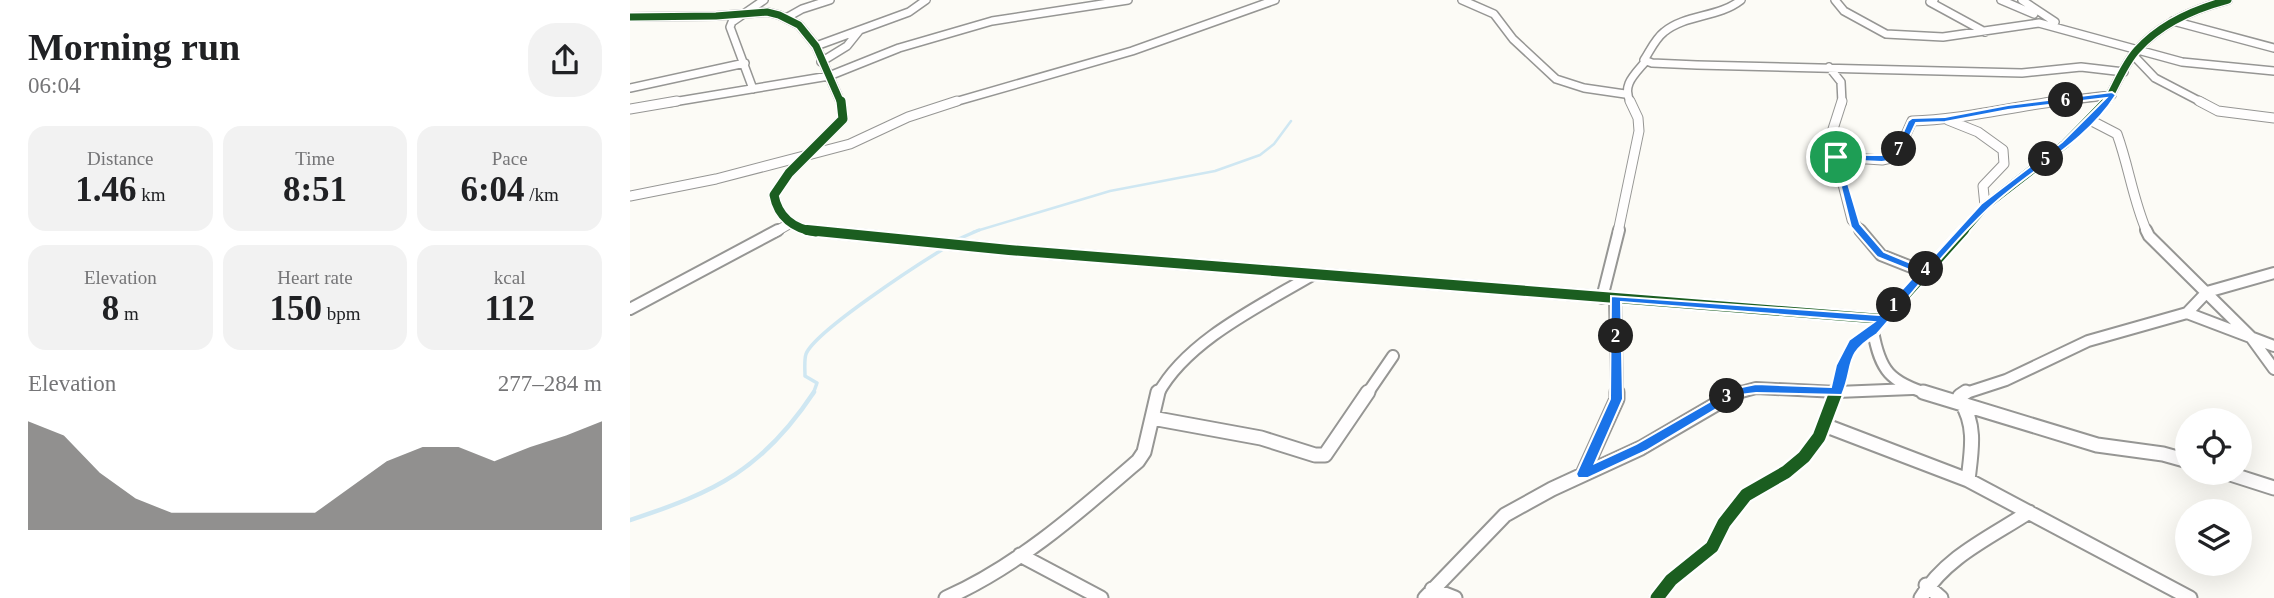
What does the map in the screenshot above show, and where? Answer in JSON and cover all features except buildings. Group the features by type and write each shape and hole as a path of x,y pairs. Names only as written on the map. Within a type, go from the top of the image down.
{"street":[{"path":"753,89 730,27 743,13 764,0"},
{"path":"786,18 802,9 830,0"},
{"path":"816,46 909,12 926,0"},
{"path":"630,109 829,76 887,52 992,21 1128,0"},
{"path":"630,196 716,179 850,144 890,125 1003,86 1132,51 1276,0"},
{"path":"1462,0 1494,14 1513,39 1556,79 1584,88 1625,94"},
{"path":"1583,474 1617,399 1609,298 1613,258 1639,131 1636,114 1625,94 1627,81 1645,62 1661,34 1689,21 1728,11 1741,0"},
{"path":"1835,0 1844,11 1886,34 1919,38 1985,32 2034,23 2073,31"},
{"path":"1934,0 1930,2 1985,32"},
{"path":"2001,0 2135,54 2182,62 2274,71"},
{"path":"2022,0 2052,21"},
{"path":"1657,598 1671,580 1712,547 1724,523 1746,495 1786,472 1804,457 1824,425 1849,349 1858,339 1873,331 1984,206 2065,144 2104,107 2135,54 2174,21 2198,8 2228,0"},
{"path":"630,17 772,12 799,26 816,46 841,102 843,119 811,154 789,173 774,195 775,209 789,224 810,231 1882,319"},
{"path":"2174,21 2274,48"},
{"path":"821,62 847,46 861,29"},
{"path":"2135,54 2155,78 2218,111 2274,118"},
{"path":"1645,62 2022,73 2087,67 2124,72"},
{"path":"630,88 745,63"},
{"path":"1829,67 1841,82 1842,103 1833,129 1836,157 1855,225 1881,255 1924,272"},
{"path":"1836,157 1896,157 1912,121 1945,120 2008,107 2112,95"},
{"path":"1945,120 1978,131 2003,150 2004,164 1983,186 1984,206"},
{"path":"2090,120 2117,134 2126,159 2134,205 2149,236 2250,336 2274,369"},
{"path":"630,309 789,224"},
{"path":"1968,480 1972,425 1970,414 1960,396 1972,389 2006,380 2088,341 2186,313 2207,292 2274,273"},
{"path":"946,598 977,584 1020,555 1093,500 1138,461 1147,443 1158,393 1174,368 1230,325 1314,274"},
{"path":"2186,313 2274,346"},
{"path":"1873,331 1878,362 1883,371 1896,382 1912,389 2097,445 2175,457"},
{"path":"1152,418 1261,438 1315,455 1325,455 1394,356"},
{"path":"1428,593 1504,515 1583,474 1641,448 1737,392 1756,388 1837,392 1912,389"},
{"path":"1824,425 1968,480 2190,598"},
{"path":"2252,481 2274,488"},
{"path":"1941,598 1923,591 1967,553 2029,512"},
{"path":"1020,555 1101,598"},
{"path":"1428,593 1455,598"}],"waterway":[{"path":"978,231 1110,191 1215,171 1260,155 1274,144 1291,121"},
{"path":"954,241 978,231"},
{"path":"973,232 978,231"},
{"path":"813,393 817,383 805,376 805,365 806,354 814,343 847,314 945,248"},
{"path":"630,520 688,499 735,474 776,441 813,393"}],"cycle path":[{"path":"1657,598 1671,580 1712,547 1724,523 1746,495 1786,472 1804,457 1819,437 1833,404 1849,349 1858,339 1873,331 1985,206 2065,144 2104,107 2136,51 2163,27 2198,8 2228,0"},
{"path":"630,17 716,16 767,12 799,25 816,46 841,102 843,119 789,173 774,195 781,215 796,226 810,231 1009,250 1882,319"}],"route":[{"path":"2112,95 2104,107 2065,144 1984,206 1873,331 1853,343 1842,365 1837,392 1756,388 1737,392 1717,401 1699,415 1641,448 1583,474 1617,399 1615,299 1882,319 1924,272 1881,255 1855,225 1850,215 1836,157 1882,160 1896,157 1912,121 1945,120 2008,107 2112,95"}]}
